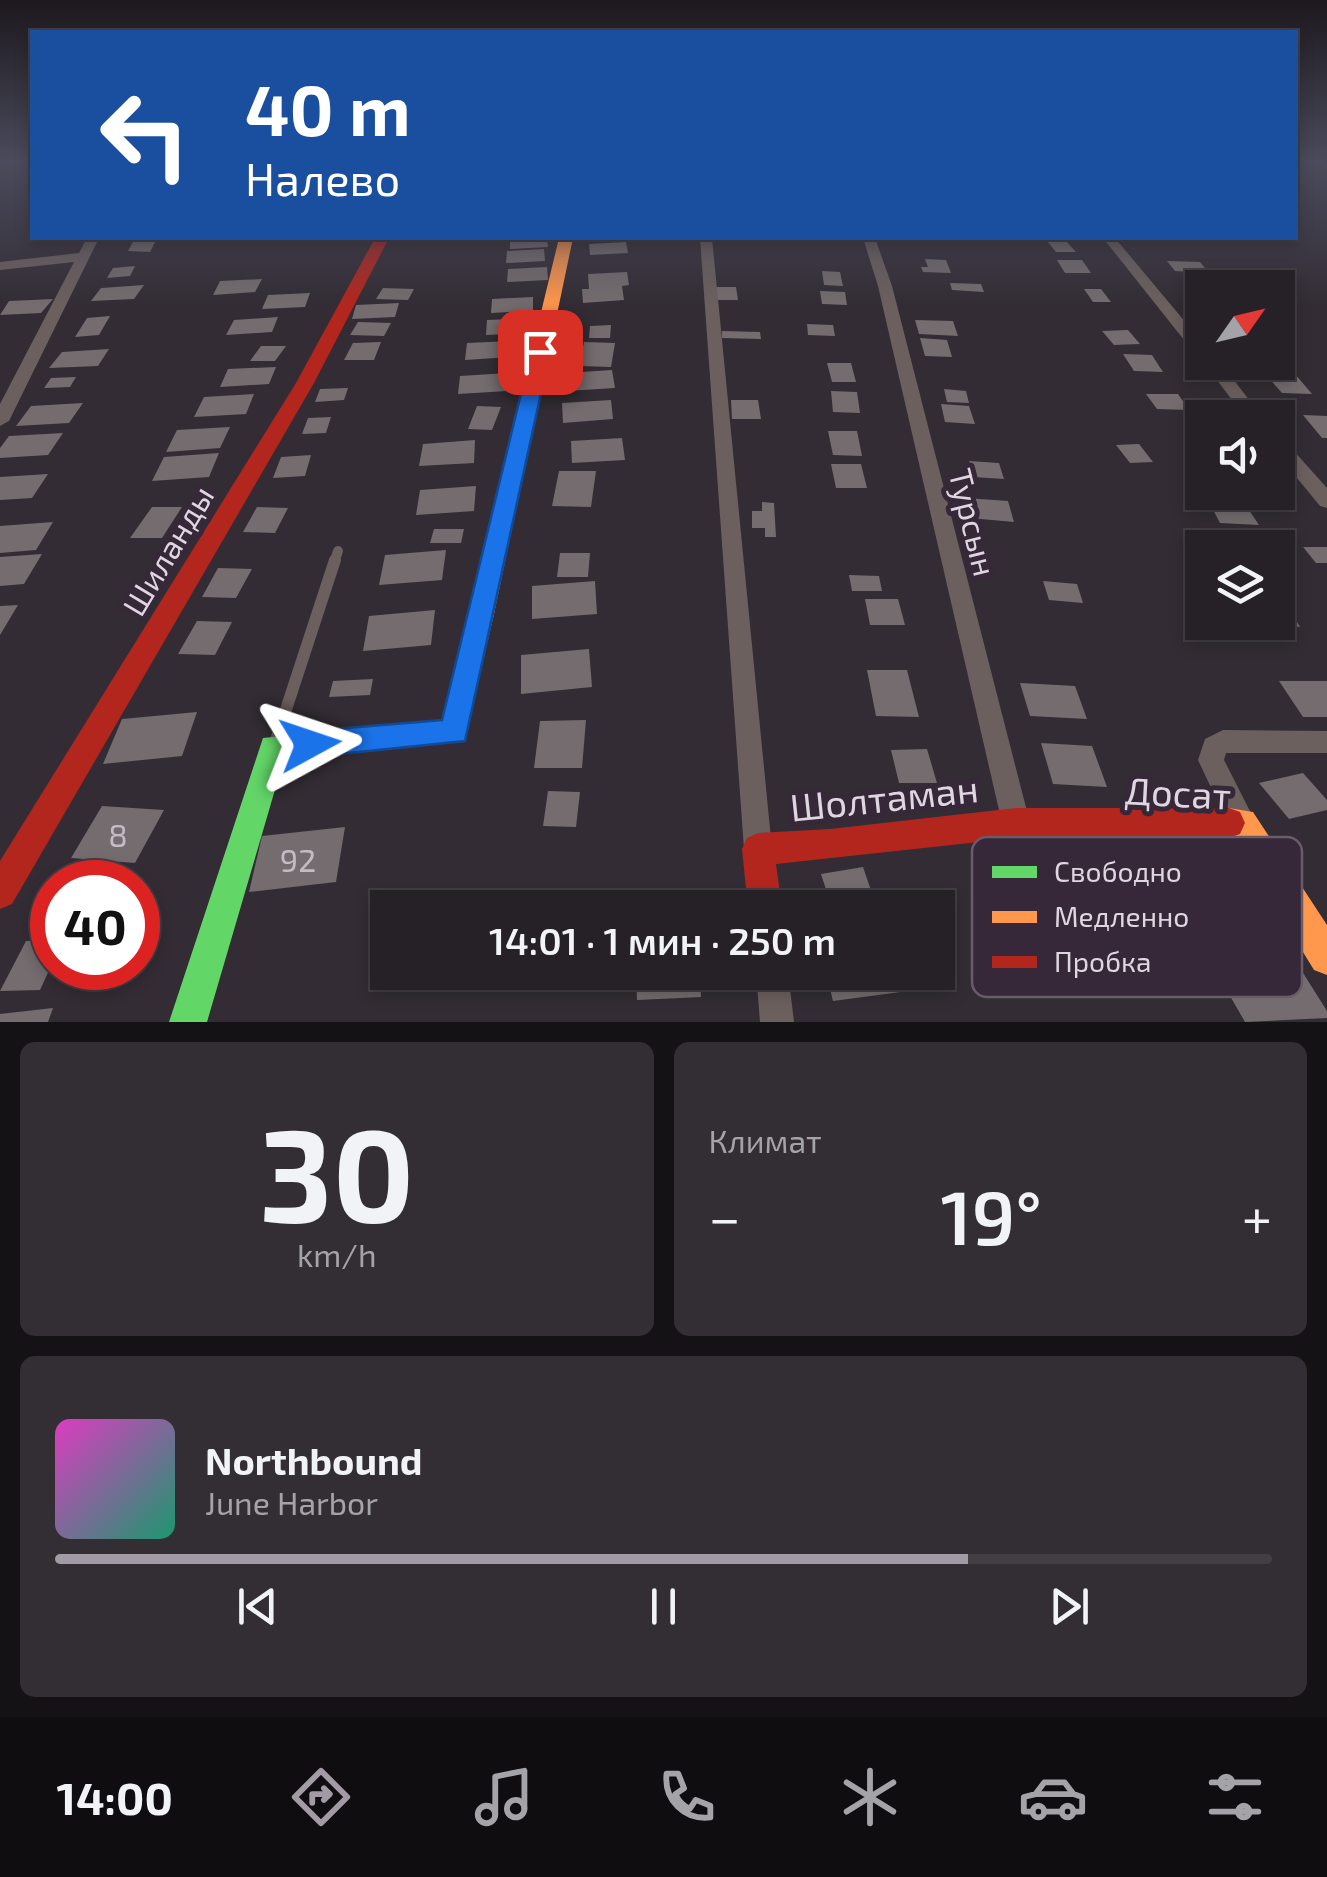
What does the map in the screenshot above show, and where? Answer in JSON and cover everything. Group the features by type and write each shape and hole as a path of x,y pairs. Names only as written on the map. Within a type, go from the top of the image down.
{"street":[{"path":"0,421 93,240"},
{"name":"Шиланды","path":"0,892 304,383 381,240"},
{"path":"188,1022 274,747 454,732 566,240"},
{"path":"706,240 758,849"},
{"name":"Турсын","path":"869,240 886,286 1016,823"},
{"path":"1111,240 1185,331"},
{"path":"0,266 81,257"},
{"path":"1225,380 1241,400"},
{"path":"1295,464 1327,501"},
{"path":"1242,824 1210,760 1214,747 1223,741 1327,742"},
{"name":"Шолтаман","path":"762,890 758,849 830,845 1016,823"},
{"name":"Досат","path":"1016,823 1242,824 1250,837"},
{"name":"Досат","path":"1302,919 1327,958"},
{"path":"774,990 777,1022"}],"lane":[{"path":"274,747 338,550"}],"building":[{"path":"156,240 150,252 128,251 133,242"},
{"path":"510,240 547,240 548,247 510,249"},
{"path":"1047,241 1066,241 1076,252 1056,252"},
{"path":"626,242 628,253 590,255 589,244"},
{"path":"544,249 545,261 506,263 507,251"},
{"path":"925,259 946,260 951,273 923,272 921,267 928,267"},
{"path":"1057,260 1082,260 1091,273 1065,273"},
{"path":"1167,261 1200,262 1207,270 1185,272 1175,271"},
{"path":"135,266 130,276 107,278 113,268"},
{"path":"547,267 548,280 507,282 508,269"},
{"path":"822,271 840,272 843,286 824,285"},
{"path":"627,272 629,285 622,286 624,300 583,303 582,289 589,289 588,274"},
{"path":"262,279 255,292 213,295 220,281"},
{"path":"950,283 981,284 984,292 952,290"},
{"path":"144,285 134,299 91,301 101,288"},
{"path":"714,287 736,287 738,300 716,300"},
{"path":"383,288 414,289 408,300 376,299"},
{"path":"1084,289 1101,289 1111,302 1093,302"},
{"path":"820,291 845,292 847,305 822,304"},
{"path":"310,293 305,307 262,309 268,295"},
{"path":"533,297 533,311 491,313 492,299"},
{"path":"53,299 41,313 0,315 9,301"},
{"path":"399,303 395,317 352,319 356,305"},
{"path":"110,316 99,335 75,337 87,318"},
{"path":"278,317 272,332 226,335 234,320"},
{"path":"530,318 530,333 486,335 487,320"},
{"path":"915,320 953,321 958,336 919,334"},
{"path":"358,322 391,323 384,336 350,335"},
{"path":"807,324 833,325 835,336 808,335"},
{"path":"611,325 610,338 589,338 590,326"},
{"path":"1128,330 1140,344 1114,345 1102,331"},
{"path":"722,331 760,332 761,339 722,338"},
{"path":"920,338 947,340 952,357 925,356"},
{"path":"512,341 511,357 465,360 467,343"},
{"path":"381,342 374,360 344,360 353,343"},
{"path":"584,342 615,343 611,367 579,366"},
{"path":"261,346 286,346 275,361 250,361"},
{"path":"109,349 98,366 49,368 62,352"},
{"path":"1123,354 1152,355 1163,372 1134,371"},
{"path":"827,363 851,363 856,382 832,382"},
{"path":"276,367 269,384 220,387 228,369"},
{"path":"612,370 615,388 567,391 566,373"},
{"path":"508,373 507,391 458,394 460,376"},
{"path":"1295,374 1312,394 1282,393 1270,380 1295,380"},
{"path":"76,377 70,387 44,388 51,378"},
{"path":"348,388 344,400 315,402 320,389"},
{"path":"944,389 966,391 969,403 947,402"},
{"path":"831,391 857,392 860,413 833,412"},
{"path":"254,394 246,414 194,417 204,397"},
{"path":"1146,394 1178,394 1185,404 1185,410 1157,409"},
{"path":"611,400 613,419 563,423 562,403"},
{"path":"731,400 758,400 761,419 732,419"},
{"path":"83,403 69,423 16,426 31,406"},
{"path":"941,404 969,406 975,424 945,422"},
{"path":"477,406 501,407 492,430 468,429"},
{"path":"1303,415 1327,416 1327,438 1322,438"},
{"path":"331,417 326,433 302,434 308,418"},
{"path":"230,427 220,448 166,452 177,430"},
{"path":"828,431 857,431 862,456 833,455"},
{"path":"63,433 48,455 0,458 0,448 9,436"},
{"path":"622,438 625,460 572,463 571,441"},
{"path":"475,440 474,463 419,466 423,444"},
{"path":"1139,444 1153,462 1130,463 1116,445"},
{"path":"219,453 209,477 152,481 164,457"},
{"path":"311,455 305,476 273,478 281,457"},
{"path":"969,461 999,463 1004,479 973,477"},
{"path":"831,464 861,464 867,488 836,488"},
{"path":"559,471 596,471 591,507 552,506"},
{"path":"48,474 32,498 0,500 0,477"},
{"path":"476,486 474,511 416,515 420,490"},
{"path":"966,498 1008,501 1014,522 970,518"},
{"path":"762,502 774,503 776,537 765,537 765,528 752,528 752,511 762,511"},
{"path":"152,507 182,507 162,538 130,538"},
{"path":"257,507 288,508 275,533 243,532"},
{"path":"1213,510 1249,510 1259,525 1220,523"},
{"path":"53,522 36,550 0,553 0,526"},
{"path":"434,529 464,529 461,543 430,543"},
{"path":"1303,547 1327,547 1327,563 1316,563"},
{"path":"446,550 442,580 379,585 385,555"},
{"path":"560,553 590,553 588,577 557,577"},
{"path":"42,554 24,584 0,586 0,557"},
{"path":"218,568 252,569 236,598 202,597"},
{"path":"849,575 879,576 882,591 852,591"},
{"path":"595,581 597,614 532,619 532,586"},
{"path":"1043,581 1077,584 1083,603 1049,600"},
{"path":"865,599 898,599 905,625 870,625"},
{"path":"18,605 0,635 0,606"},
{"path":"435,610 431,645 363,651 369,616"},
{"path":"197,621 232,622 215,655 178,654"},
{"path":"589,649 592,687 521,694 521,655"},
{"path":"867,670 907,670 919,717 876,716"},
{"path":"373,679 370,695 329,697 333,681"},
{"path":"1279,681 1327,681 1327,717 1303,717"},
{"path":"1020,683 1075,686 1087,719 1030,716"},
{"path":"197,712 182,756 103,764 122,719"},
{"path":"586,720 582,768 534,768 540,721"},
{"path":"1041,743 1092,746 1107,787 1053,784"},
{"path":"927,749 937,783 899,783 891,750"},
{"path":"1303,773 1327,800 1327,810 1289,819 1259,783"},
{"path":"548,791 580,792 576,827 543,826"},
{"path":"102,806 164,810 137,860 71,858"},
{"path":"345,827 336,882 249,892 262,836"},
{"path":"863,867 871,890 826,890 821,874"},
{"path":"26,941 30,941 30,990 40,990 0,991"},
{"path":"1302,971 1327,1011 1327,1018 1245,1022 1231,997 1302,997"},
{"path":"637,990 701,990 701,997 637,1000"},
{"path":"830,990 916,990 833,1001"},
{"path":"53,1008 48,1022 0,1022 0,1014"}],"traffic: fast":[{"path":"188,1022 273,747 454,732 481,614"}],"traffic: slow":[{"path":"481,614 566,240"},
{"path":"1229,823 1242,823 1251,837"},
{"path":"1302,918 1327,957"}],"traffic: jam":[{"path":"0,892 305,383 381,240"},
{"path":"763,890 758,849 830,845 1016,823 1229,823"}],"route":[{"path":"310,744 454,732 540,352"}]}
